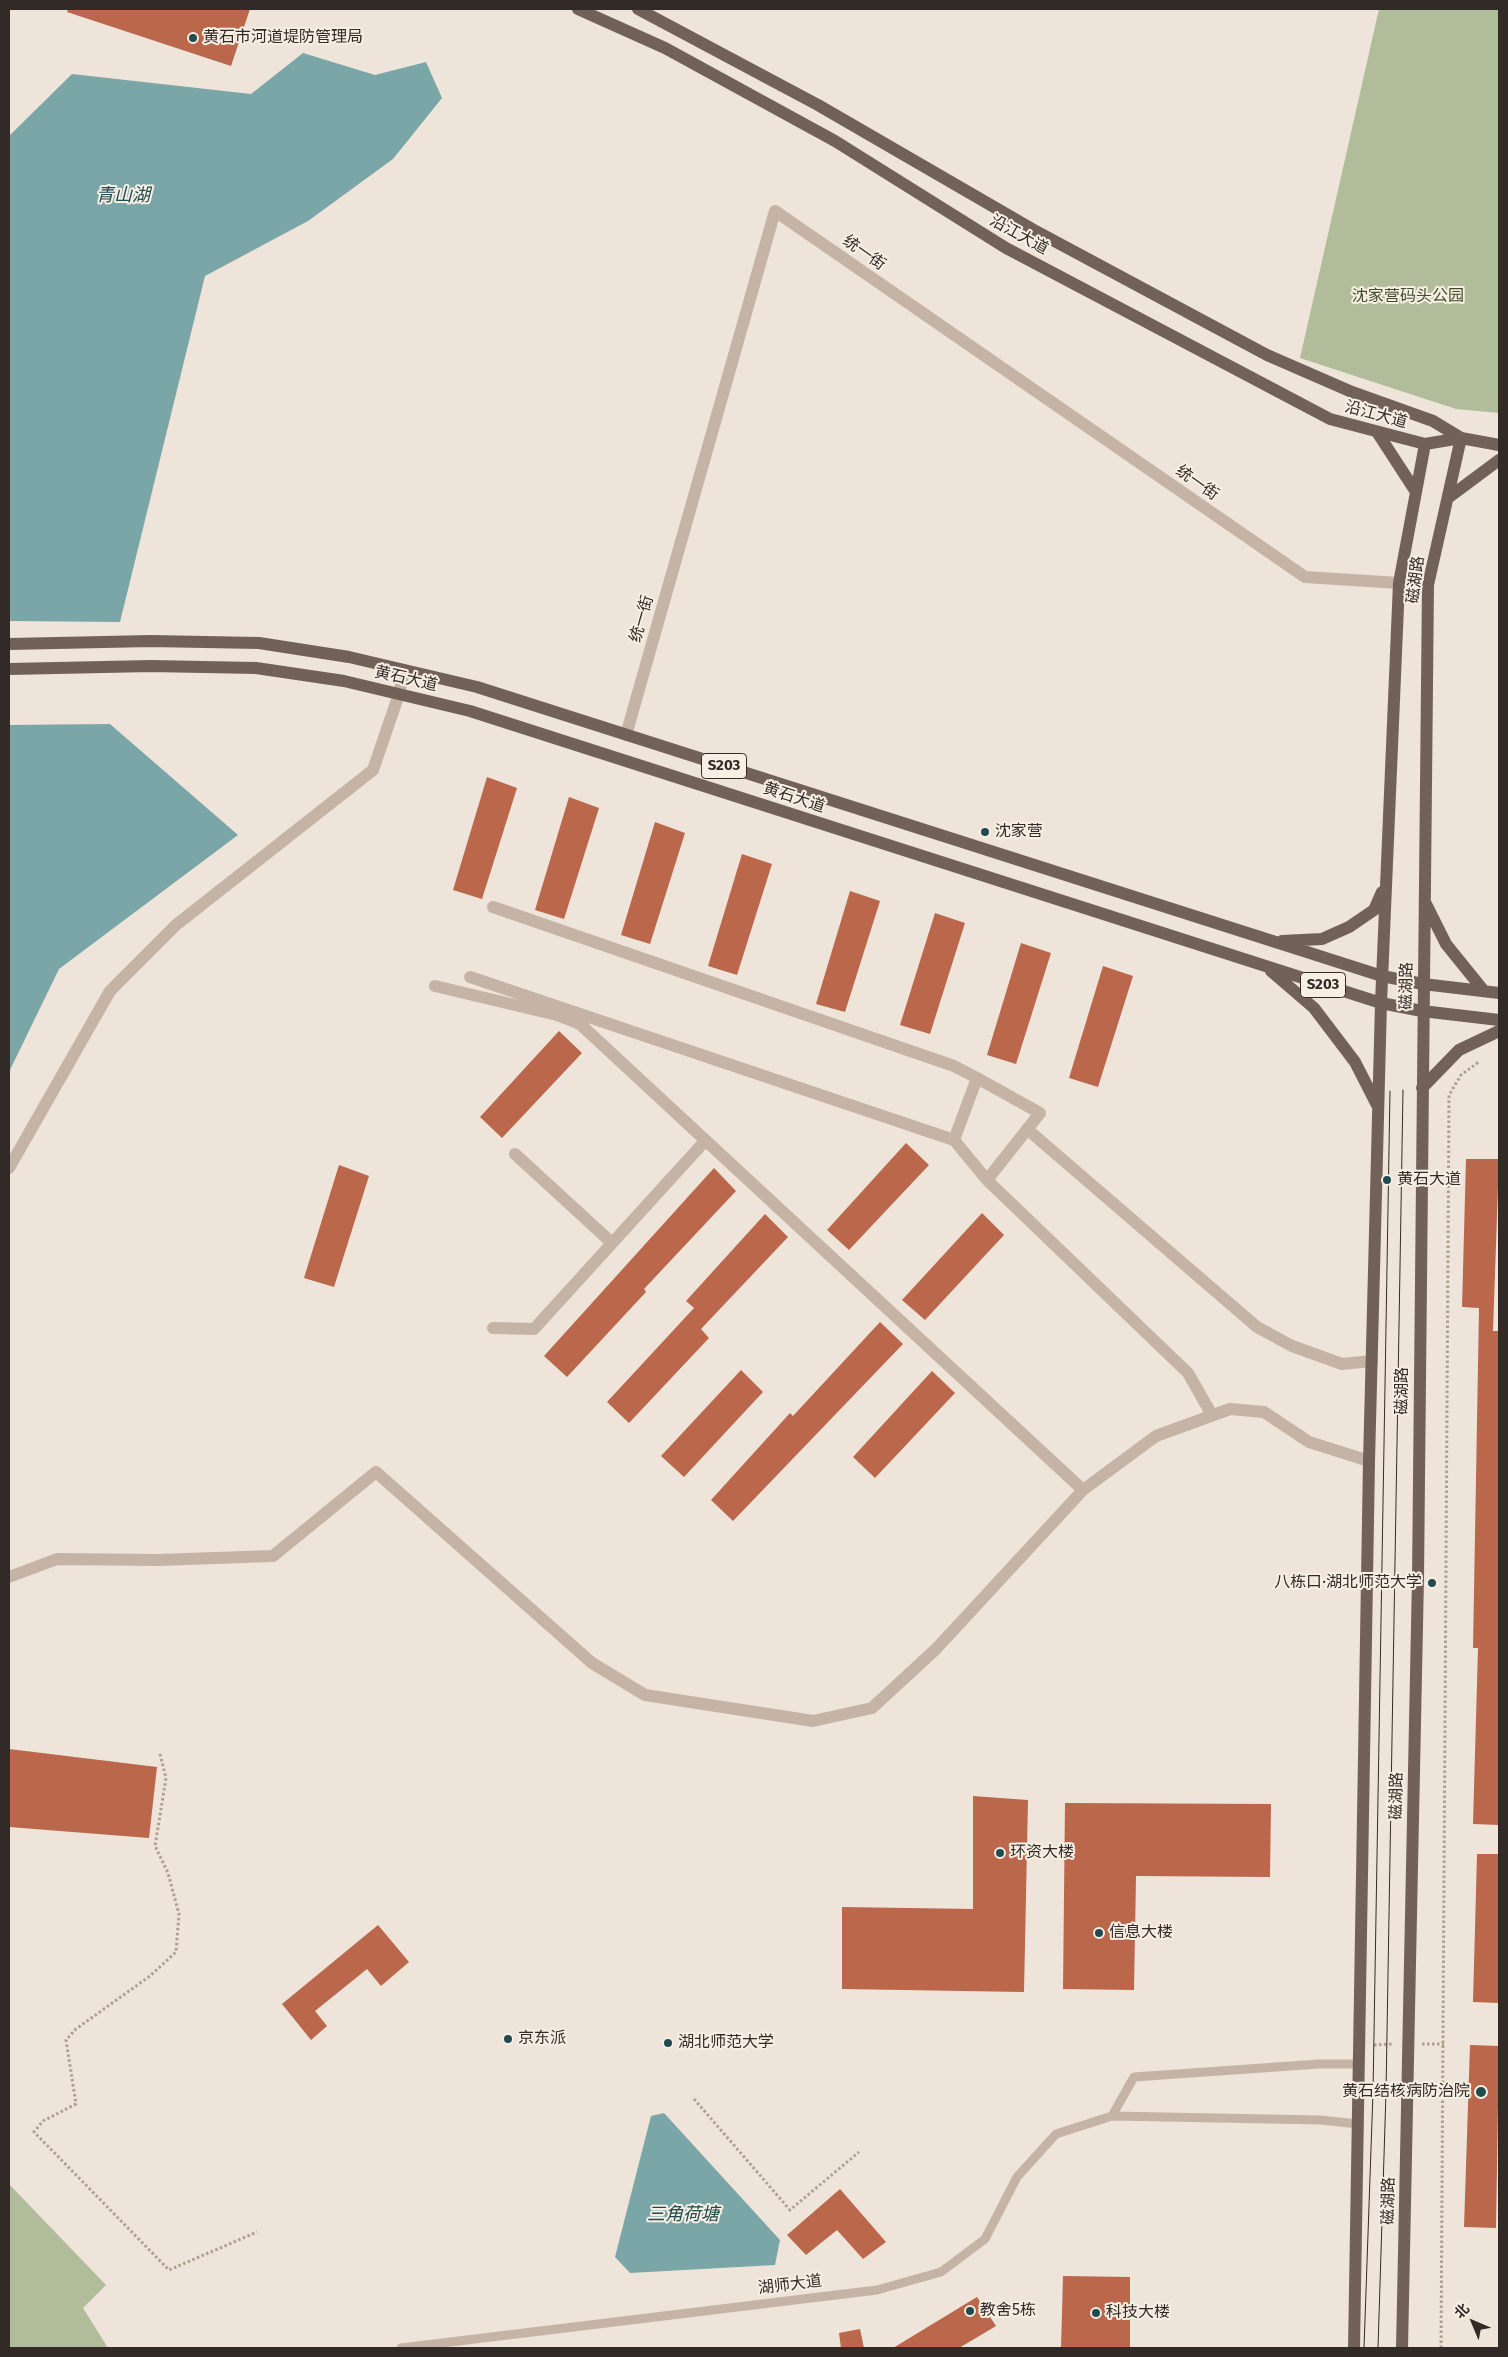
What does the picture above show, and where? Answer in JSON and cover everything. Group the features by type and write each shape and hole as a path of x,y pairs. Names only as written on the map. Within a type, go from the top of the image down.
{"main road":[{"name":"沿江大道","path":"578,9 674,52 835,141 1006,248 1330,419 1425,444 1461,438 1499,445"},
{"name":"沿江大道","path":"638,9 818,106 1032,229 1268,355 1352,392 1433,421 1461,438"},
{"path":"1377,432 1416,492"},
{"name":"磁湖路","path":"1402,2348 1418,1578 1422,1011 1428,584 1461,438"},
{"name":"磁湖路","path":"1354,2348 1369,1461 1382,976 1398,583 1425,444"},
{"path":"1448,498 1499,460"},
{"name":"黄石大道","path":"9,644 152,641 259,643 349,657 477,687 1382,976 1423,984 1499,993"},
{"name":"黄石大道","path":"9,669 151,666 256,668 344,682 399,694 470,711 1381,1003 1422,1011 1499,1020"},
{"path":"1275,942 1322,939 1349,927 1374,910 1386,882"},
{"path":"1424,901 1446,944 1484,991"},
{"path":"1266,966 1314,1008 1355,1062 1378,1107"},
{"path":"1422,1088 1459,1050 1499,1031"}],"street":[{"name":"统一街","path":"626,735 775,211 1305,577 1398,583"},
{"path":"9,1168 110,991 176,925 373,770 399,694 404,670"},
{"path":"492,907 954,1066 1040,1113 987,1180"},
{"path":"470,977 954,1140 987,1180 1188,1373 1212,1415"},
{"path":"435,986 557,1016 580,1024 1083,1490"},
{"path":"954,1140 977,1078"},
{"path":"1027,1128 1257,1327 1292,1346 1342,1364 1372,1361"},
{"path":"493,1328 534,1329 706,1141"},
{"path":"515,1154 612,1244"},
{"path":"9,1577 57,1559 158,1560 273,1556 376,1472 592,1663 645,1695 813,1721 872,1708 936,1650 1083,1490 1156,1436 1230,1408 1264,1412 1309,1442 1369,1461"}],"lane":[{"path":"1112,2116 1134,2077 1319,2064 1358,2064"},
{"name":"湖师大道","path":"402,2348 877,2290 941,2272 985,2239 1017,2178 1056,2134 1112,2116 1321,2120 1358,2124"}],"path":[{"path":"1441,2348 1449,1095 1461,1074 1480,1061"},
{"path":"160,1754 166,1778 155,1846 168,1873 179,1914 176,1952 150,1976 76,2029 66,2040 76,2104 43,2121 34,2132 168,2270 257,2232"},
{"path":"694,2099 790,2210 859,2152"}],"green space":[{"name":"沈家营码头公园","path":"1379,9 1499,9 1499,413 1456,409 1300,358"},
{"path":"9,2184 106,2285 83,2308 108,2348 9,2348"}],"water":[{"name":"青山湖","path":"303,53 375,75 426,62 442,98 393,159 308,221 205,276 120,622 9,621 9,136 72,74 251,94"},
{"path":"110,724 238,835 59,969 9,1072 9,725"},
{"name":"三角荷塘","path":"664,2113 780,2240 775,2265 630,2273 615,2257 651,2116"}],"building":[{"name":"黄石市河道堤防管理局","path":"68,9 250,9 231,66 67,12"},
{"path":"487,777 517,788 482,899 453,890"},
{"path":"569,797 599,808 564,919 535,910"},
{"path":"655,822 685,833 650,944 621,935"},
{"path":"742,854 772,864 737,975 708,966"},
{"path":"850,891 880,901 845,1012 816,1004"},
{"path":"935,913 965,923 930,1034 900,1025"},
{"path":"1021,943 1051,953 1016,1064 987,1055"},
{"path":"1103,966 1133,976 1098,1087 1069,1078"},
{"path":"559,1031 582,1053 502,1138 480,1117"},
{"path":"906,1143 929,1165 849,1250 827,1230"},
{"path":"1466,1159 1499,1159 1493,1331 1499,1331 1499,1825 1473,1824 1478,1648 1473,1648 1479,1308 1462,1307"},
{"path":"339,1165 369,1176 334,1287 304,1278"},
{"path":"714,1168 736,1191 644,1289 646,1292 567,1377 544,1356"},
{"path":"982,1213 1004,1235 925,1320 902,1300"},
{"path":"765,1214 788,1237 701,1329 709,1338 629,1423 607,1402 694,1308 686,1301"},
{"path":"880,1322 903,1344 733,1521 711,1500 790,1413 793,1416"},
{"path":"741,1370 763,1392 684,1477 661,1456"},
{"path":"932,1371 955,1393 875,1478 853,1457"},
{"path":"9,1749 157,1767 149,1838 9,1827"},
{"name":"环资大楼","path":"973,1796 1028,1800 1024,1992 842,1989 842,1907 973,1909"},
{"name":"信息大楼","path":"1065,1803 1271,1804 1270,1877 1136,1876 1134,1990 1063,1989"},
{"path":"1477,1854 1499,1854 1499,2003 1473,2002"},
{"path":"378,1925 409,1962 381,1986 367,1969 315,2011 327,2026 311,2040 282,2004"},
{"path":"1470,2045 1499,2046 1496,2228 1464,2227"},
{"path":"840,2189 886,2242 863,2259 837,2230 806,2255 787,2235"},
{"name":"科技大楼","path":"1063,2276 1130,2277 1130,2348 1061,2348"},
{"name":"教舍5栋","path":"977,2297 996,2326 959,2348 893,2348"},
{"path":"860,2329 864,2348 841,2348 839,2333"}],"tram line":[{"path":"1378,2348 1386,2092 1403,1090"},
{"path":"1364,2348 1373,2092 1390,1091"}],"place":[{"name":"黄石市河道堤防管理局","path":"193,38"},
{"name":"沈家营","path":"985,832"},
{"name":"黄石大道","path":"1387,1180"},
{"name":"八栋口·湖北师范大学","path":"1432,1583"},
{"name":"环资大楼","path":"1000,1853"},
{"name":"信息大楼","path":"1099,1933"},
{"name":"京东派","path":"508,2039"},
{"name":"湖北师范大学","path":"668,2043"},
{"name":"黄石结核病防治院","path":"1481,2092"},
{"name":"教舍5栋","path":"970,2311"},
{"name":"科技大楼","path":"1096,2313"}]}
